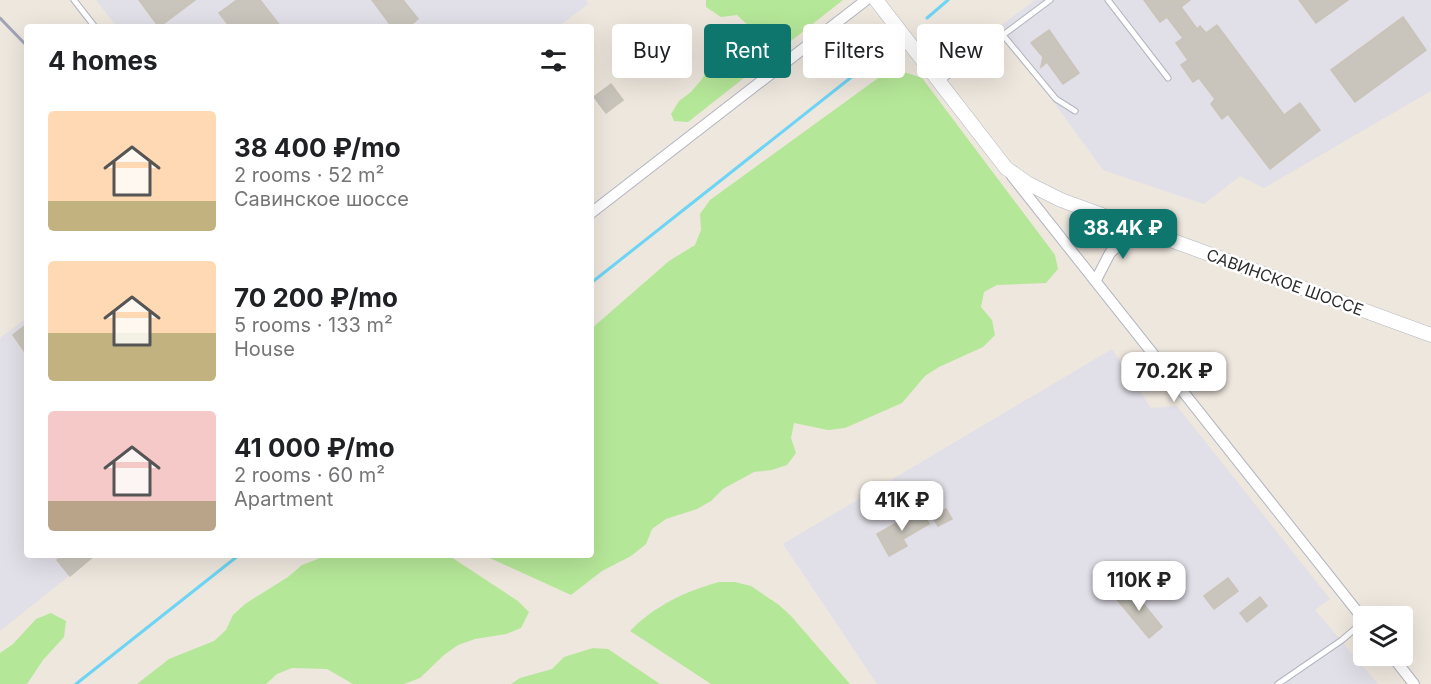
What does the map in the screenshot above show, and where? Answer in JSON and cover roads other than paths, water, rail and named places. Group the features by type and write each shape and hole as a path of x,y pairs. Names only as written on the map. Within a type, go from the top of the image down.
{"street":[{"path":"594,211 866,0"},
{"name":"САВИНСКОЕ ШОССЕ","path":"876,0 1006,168 1027,183 1061,200 1431,335"},
{"path":"1006,168 1353,606"},
{"path":"1096,280 1110,253 1137,228"},
{"path":"1400,666 1414,684"}],"lane":[{"path":"74,0 93,24"},
{"path":"1004,33 1050,0"},
{"path":"1108,0 1168,78"},
{"path":"1004,35 1056,99 1075,111"},
{"path":"940,82 945,78"},
{"path":"1278,684 1353,630"}],"waterway":[{"path":"927,18 948,0"},
{"path":"594,281 850,78"},
{"path":"76,684 235,558"}],"railway":[{"path":"0,18 24,43"}]}
